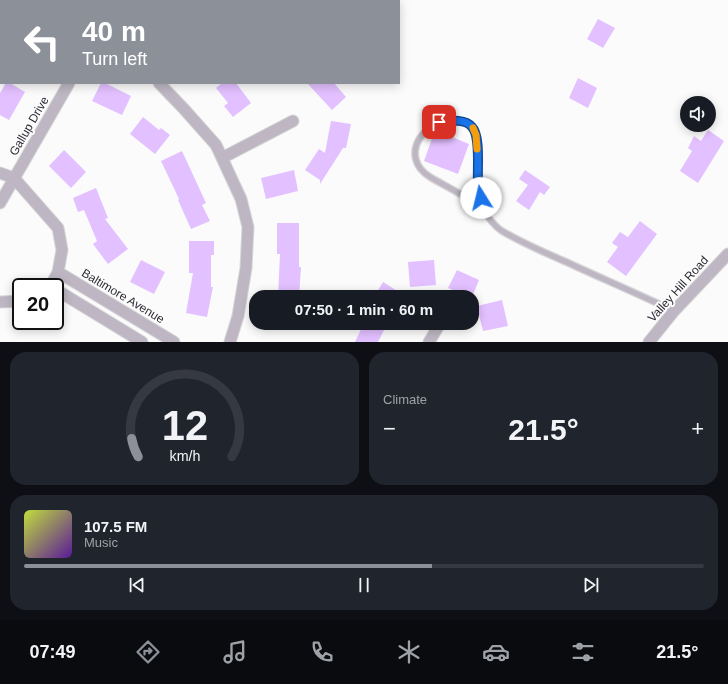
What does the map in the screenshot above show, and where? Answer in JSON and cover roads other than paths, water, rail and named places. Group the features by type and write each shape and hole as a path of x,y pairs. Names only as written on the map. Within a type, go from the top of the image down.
{"street":[{"name":"Gallup Drive","path":"0,203 68,84"},
{"path":"160,84 216,145 241,199 248,227 246,268 238,316 230,342"},
{"path":"222,158 293,121"},
{"path":"0,173 14,178 58,228 62,250 56,278"},
{"name":"Valley Hill Road","path":"649,342 674,311 728,254"},
{"name":"Baltimore Avenue","path":"58,272 174,342"},
{"path":"64,294 142,342"},
{"path":"0,302 12,301"},
{"path":"428,342 436,330"}],"lane":[{"path":"485,213 478,182 479,166 476,135 472,127 466,123 455,120 439,122 428,128 421,137 416,148 417,163 425,174 478,205 485,213 500,230 524,243 674,311"}]}
